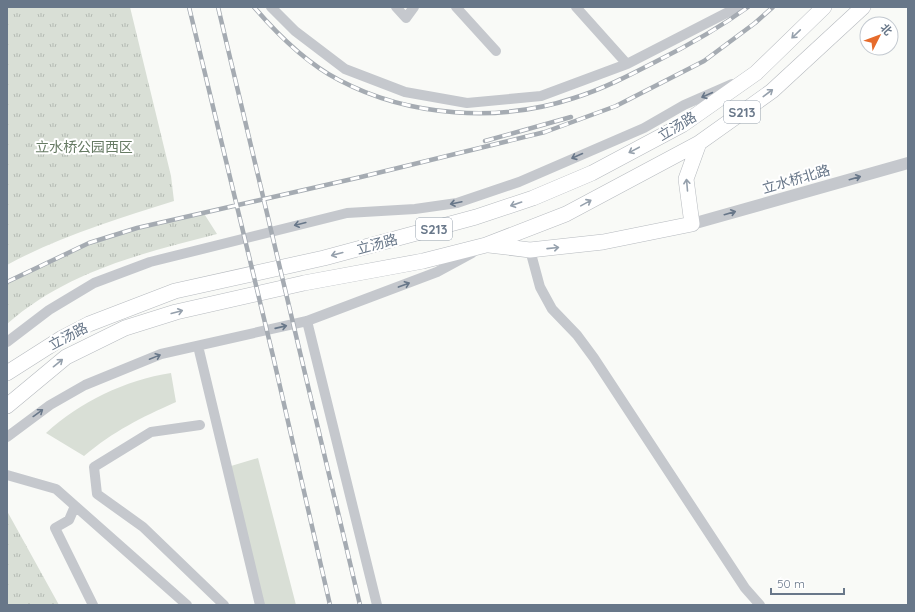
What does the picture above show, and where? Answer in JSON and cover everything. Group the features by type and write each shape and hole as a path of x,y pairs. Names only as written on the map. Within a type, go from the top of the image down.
{"main road":[{"name":"立汤路","path":"7,373 82,327 175,291 324,258 476,217 533,198 592,173 682,125 756,73 824,7"},
{"name":"立汤路","path":"7,406 66,357 125,328 176,312 304,283 423,262 486,245 566,214 699,143 772,91 863,7"},
{"path":"486,245 530,250 603,242 692,224 686,179 699,143"}],"street":[{"path":"271,7 295,32 345,69 405,92 467,103 541,96 626,64 738,7"},
{"path":"396,7 406,18 414,7"},
{"path":"456,7 496,51"},
{"path":"576,7 626,64"},
{"name":"立汤路","path":"7,342 49,310 94,283 150,262 347,213 416,209 457,203 519,182 644,128 684,105 756,73"},
{"name":"立水桥北路","path":"692,224 908,163"},
{"name":"立汤路","path":"7,437 50,404 85,385 161,354 307,320 437,272 486,245"},
{"path":"530,250 540,288 552,309 577,335 594,358 745,588 760,605"},
{"path":"307,320 377,605"},
{"path":"198,346 260,605"},
{"path":"200,425 151,432 94,467 97,494 143,528 224,605"},
{"path":"7,475 56,489 187,605"},
{"path":"75,506 69,520 55,528 93,605"}],"green space":[{"name":"立水桥公园西区","path":"7,7 130,7 171,176 174,201 47,245 7,265"},
{"path":"203,212 217,234 133,257 80,278 54,291 30,306 7,324 7,282 31,269 78,248 151,225"},
{"path":"171,373 176,402 128,426 106,439 84,456 46,433 73,412 104,394 137,381"},
{"path":"258,458 296,605 262,605 231,466"},
{"path":"7,511 59,605 7,605"}],"railway":[{"path":"189,7 273,356 330,605"},
{"path":"218,7 360,605"},
{"path":"254,7 293,48 315,65 339,80 366,92 395,102 424,109 485,113 515,111 545,106 574,98 595,90 681,49 748,7"},
{"path":"7,282 89,243 137,228 361,177 545,132 616,106 704,61 755,23 773,7"},
{"path":"485,141 571,117"}]}
